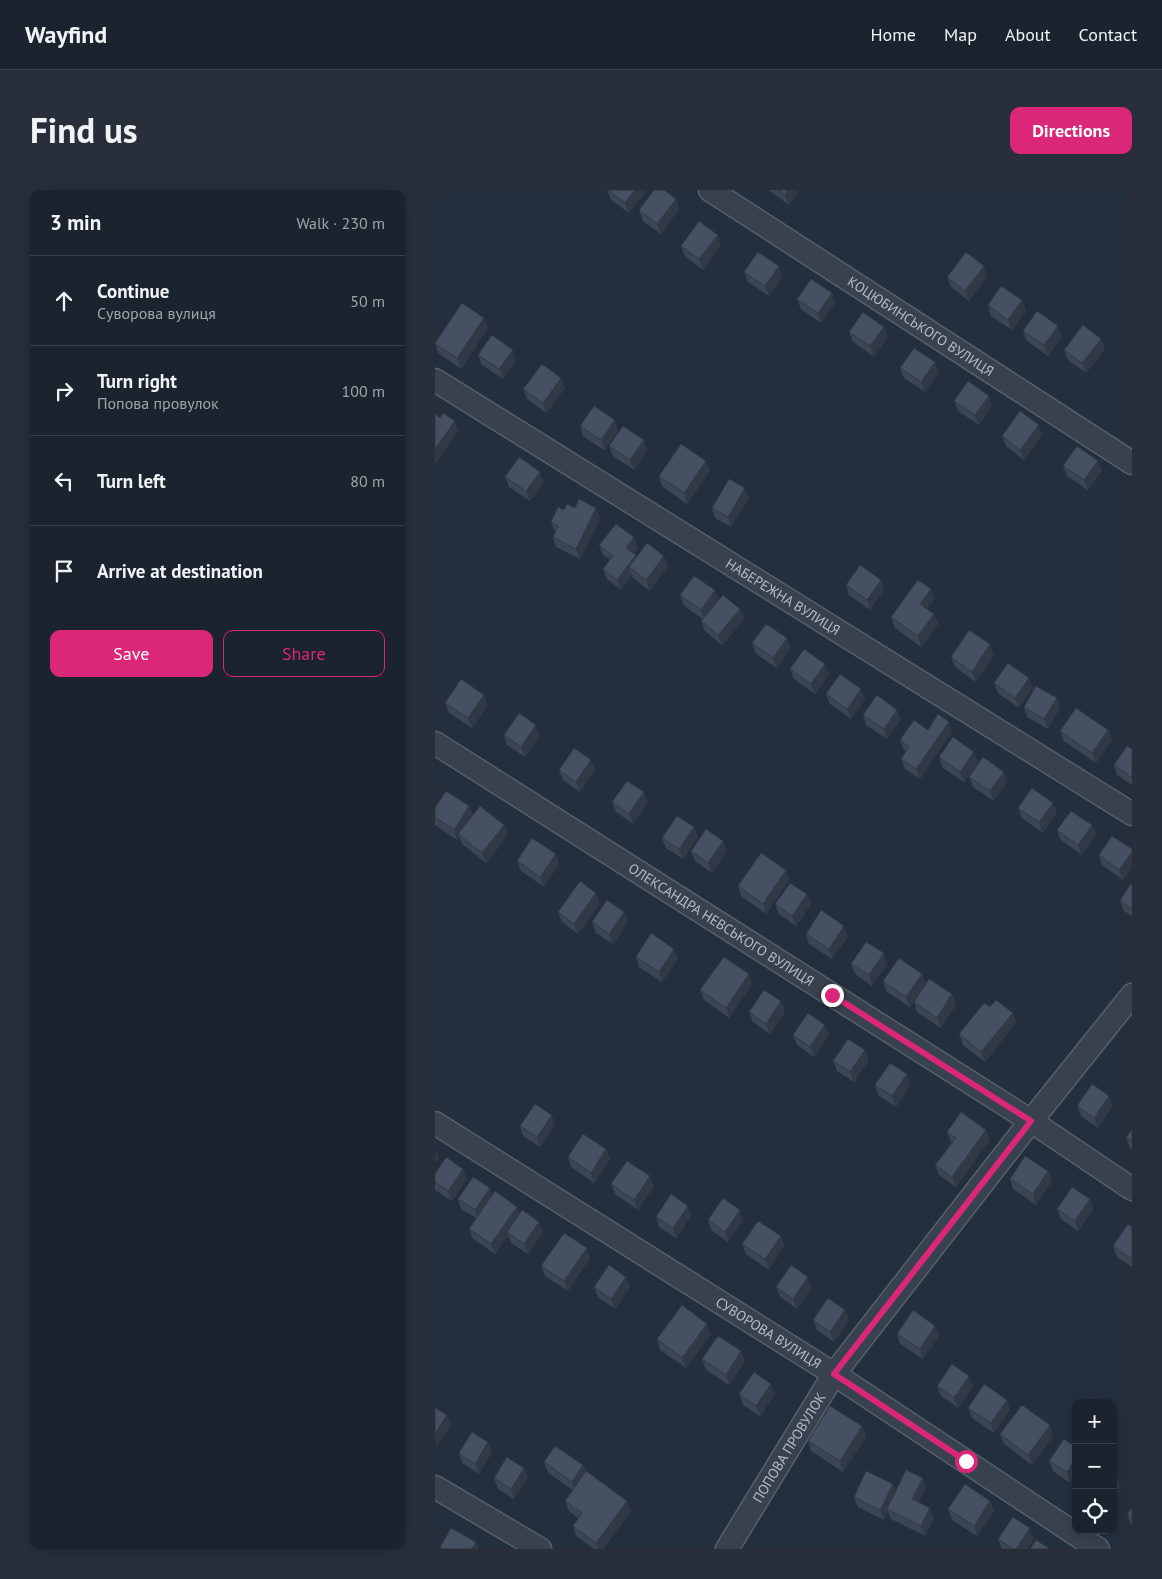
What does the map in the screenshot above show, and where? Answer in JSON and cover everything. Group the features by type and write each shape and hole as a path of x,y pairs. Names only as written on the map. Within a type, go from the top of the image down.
{"street":[{"name":"КОЦЮБИНСЬКОГО ВУЛИЦЯ","path":"710,190 1132,463"},
{"name":"НАБЕРЕЖНА ВУЛИЦЯ","path":"435,380 1132,814"},
{"name":"ОЛЕКСАНДРА НЕВСЬКОГО ВУЛИЦЯ","path":"435,743 1031,1121 1132,1189"},
{"name":"ПОПОВА ПРОВУЛОК","path":"727,1549 834,1374 1031,1121 1132,995"},
{"name":"СУВОРОВА ВУЛИЦЯ","path":"435,1123 834,1374 1098,1549"},
{"path":"435,1487 540,1549"}],"building":[{"path":"608,190 635,190 625,203"},
{"path":"654,190 664,190 676,199 657,224 639,210"},
{"path":"778,190 788,190 785,195"},
{"path":"699,221 718,235 699,259 681,246"},
{"path":"758,252 779,266 765,286 744,272"},
{"path":"966,252 984,266 965,291 947,277"},
{"path":"811,279 832,293 818,313 797,299"},
{"path":"1001,286 1022,300 1008,320 988,305"},
{"path":"462,303 484,318 457,358 435,343"},
{"path":"1037,311 1058,326 1044,345 1023,331"},
{"path":"863,312 884,327 870,346 849,332"},
{"path":"1083,325 1101,339 1082,363 1064,350"},
{"path":"492,335 513,350 499,369 478,355"},
{"path":"914,348 935,362 921,382 900,368"},
{"path":"542,364 561,378 543,403 523,389"},
{"path":"968,381 989,396 975,415 954,401"},
{"path":"594,406 615,420 601,440 580,426"},
{"path":"1020,411 1039,425 1020,450 1002,436"},
{"path":"443,413 455,421 435,449 435,414 440,418"},
{"path":"623,426 644,440 630,460 609,446"},
{"path":"681,444 706,461 684,493 659,476"},
{"path":"1077,446 1098,461 1084,480 1063,466"},
{"path":"519,457 540,472 526,491 505,477"},
{"path":"729,479 745,488 728,517 712,508"},
{"path":"579,499 596,508 576,549 553,537 558,526 551,522 558,507 564,510 567,504 575,508"},
{"path":"616,524 634,537 626,548 636,555 617,580 603,569 613,556 599,545"},
{"path":"647,543 664,556 646,580 629,567"},
{"path":"860,565 881,580 867,600 846,585"},
{"path":"694,576 715,590 701,610 680,595"},
{"path":"918,580 931,589 920,604 934,614 918,636 891,617"},
{"path":"723,595 740,609 718,635 701,621"},
{"path":"766,624 787,638 773,658 752,643"},
{"path":"969,630 990,644 972,672 951,657"},
{"path":"804,649 825,664 811,684 790,669"},
{"path":"1008,663 1029,678 1015,698 994,683"},
{"path":"840,674 861,689 847,709 826,694"},
{"path":"461,679 484,695 468,718 445,703"},
{"path":"1036,686 1057,698 1044,719 1024,707"},
{"path":"877,695 897,710 884,729 863,715"},
{"path":"1076,708 1108,730 1092,753 1060,731"},
{"path":"519,713 536,725 521,747 504,735"},
{"path":"938,714 949,722 916,769 901,759 909,747 900,740 914,720 928,730"},
{"path":"953,737 974,752 960,772 939,757"},
{"path":"1127,746 1132,749 1132,778 1114,765"},
{"path":"574,748 591,760 576,782 559,770"},
{"path":"983,757 1004,772 990,791 969,777"},
{"path":"627,781 644,792 629,814 612,802"},
{"path":"1032,788 1053,803 1039,822 1018,808"},
{"path":"446,791 469,806 454,830 435,817 435,808"},
{"path":"480,806 504,825 482,853 458,834"},
{"path":"1071,811 1092,825 1078,845 1057,830"},
{"path":"677,816 694,827 679,849 662,838"},
{"path":"706,829 723,841 708,863 691,851"},
{"path":"1112,836 1132,849 1132,852 1119,870 1099,855"},
{"path":"532,838 556,854 540,877 517,861"},
{"path":"761,853 786,870 763,904 738,886"},
{"path":"580,881 596,893 574,924 558,912"},
{"path":"790,883 807,894 792,916 775,904"},
{"path":"1132,884 1132,909 1120,901"},
{"path":"607,900 624,912 609,934 592,922"},
{"path":"821,910 844,926 829,949 806,934"},
{"path":"651,933 674,949 659,972 636,957"},
{"path":"866,942 884,953 869,975 851,964"},
{"path":"724,957 749,974 726,1008 700,990"},
{"path":"899,958 922,974 906,997 883,981"},
{"path":"929,979 952,994 937,1018 914,1002"},
{"path":"764,990 781,1001 766,1024 749,1012"},
{"path":"996,1000 1013,1013 981,1052 959,1034 984,1003 990,1007"},
{"path":"808,1013 825,1025 810,1047 793,1035"},
{"path":"848,1039 865,1050 850,1072 833,1061"},
{"path":"890,1063 907,1074 892,1096 875,1085"},
{"path":"1092,1084 1109,1096 1094,1118 1077,1106"},
{"path":"535,1104 552,1115 537,1137 520,1126"},
{"path":"961,1112 986,1130 952,1177 935,1165 956,1138 947,1132"},
{"path":"1132,1129 1132,1141 1126,1138"},
{"path":"583,1134 606,1149 591,1173 568,1157"},
{"path":"1025,1156 1048,1171 1033,1194 1010,1179"},
{"path":"446,1157 463,1169 448,1191 435,1182 435,1174"},
{"path":"627,1161 650,1176 634,1200 611,1184"},
{"path":"473,1177 490,1188 475,1210 458,1199"},
{"path":"1072,1187 1090,1199 1075,1221 1057,1209"},
{"path":"495,1191 517,1207 491,1244 469,1229"},
{"path":"671,1194 688,1206 673,1228 656,1217"},
{"path":"723,1198 740,1210 725,1232 708,1220"},
{"path":"522,1210 539,1222 524,1244 507,1232"},
{"path":"758,1221 781,1236 765,1259 742,1244"},
{"path":"1128,1224 1132,1227 1132,1255 1130,1258 1113,1246"},
{"path":"564,1233 587,1248 564,1281 541,1266"},
{"path":"609,1265 626,1277 611,1299 594,1287"},
{"path":"791,1265 808,1277 793,1299 776,1287"},
{"path":"828,1298 845,1310 830,1332 813,1320"},
{"path":"682,1305 707,1324 682,1358 657,1339"},
{"path":"913,1310 935,1326 920,1349 897,1334"},
{"path":"718,1336 741,1351 726,1375 702,1359"},
{"path":"952,1364 969,1376 954,1398 937,1386"},
{"path":"754,1372 771,1384 756,1406 739,1394"},
{"path":"984,1384 1007,1400 991,1423 968,1408"},
{"path":"1022,1405 1050,1425 1028,1455 1000,1434"},
{"path":"830,1406 862,1426 840,1461 808,1441"},
{"path":"435,1408 447,1415 435,1434"},
{"path":"472,1432 488,1442 475,1464 459,1453"},
{"path":"1064,1439 1072,1444 1072,1465 1067,1472 1049,1461"},
{"path":"555,1446 583,1465 572,1482 544,1462"},
{"path":"507,1457 524,1468 511,1489 494,1478"},
{"path":"906,1470 923,1478 912,1499 930,1508 921,1526 887,1509"},
{"path":"586,1471 627,1501 596,1543 573,1526 582,1513 565,1501"},
{"path":"866,1471 893,1484 880,1510 854,1497"},
{"path":"965,1484 990,1501 974,1526 948,1509"},
{"path":"1132,1508 1132,1518 1127,1514"},
{"path":"1013,1517 1030,1528 1016,1549 998,1539"},
{"path":"451,1528 476,1542 472,1549 439,1549"},
{"path":"1036,1540 1050,1549 1030,1549"}],"route":[{"path":"832,995 1031,1121 834,1374 966,1461"}]}
